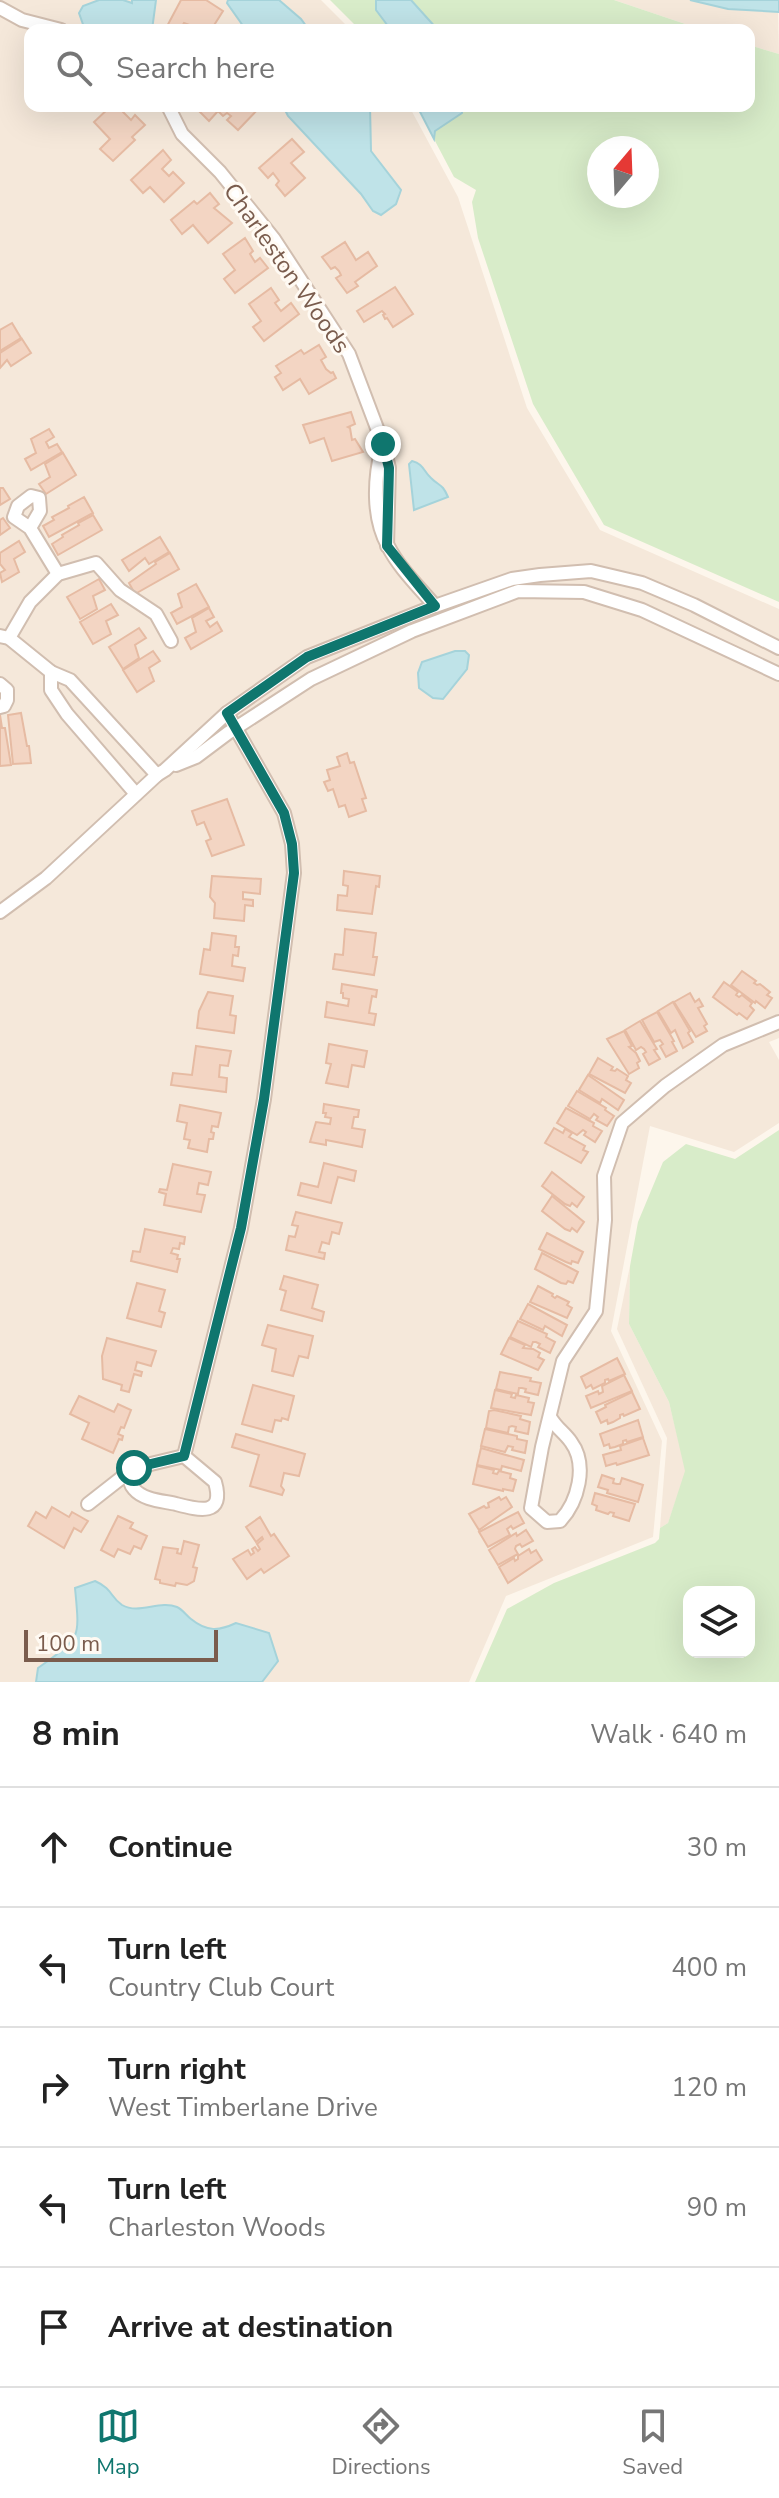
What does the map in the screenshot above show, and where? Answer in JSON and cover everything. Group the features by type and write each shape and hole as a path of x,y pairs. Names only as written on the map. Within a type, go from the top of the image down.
{"street":[{"path":"0,8 22,20 38,24"},
{"name":"Charleston Woods","path":"171,112 182,134 220,172 274,239 349,354 389,468 387,546 435,606"},
{"path":"30,528 58,574"},
{"path":"161,772 70,680 51,672 4,637 30,602 58,574 96,563 120,590 156,614 171,641"},
{"path":"1,910 46,878 227,713 307,657 512,579 591,571 642,583 694,605 779,648"},
{"path":"161,772 196,757 311,679 412,631 518,591 584,592 642,610 779,674"},
{"path":"51,672 51,690 67,714 136,794"},
{"path":"0,684 7,690 7,700 0,707"},
{"path":"184,1456 241,1228 264,1099 294,873 292,844 284,813 227,713"},
{"path":"550,1417 580,1457 579,1478 571,1509 560,1521 547,1522 531,1508 550,1417 563,1361 596,1311 605,1220 604,1176 622,1123 665,1086 723,1045 779,1022"},
{"path":"88,1504 129,1471 147,1463 184,1456"},
{"path":"129,1471 131,1484 140,1494 196,1509 208,1509 217,1499 215,1482 184,1456"}],"shaded area":[{"path":"0,0 321,0 345,24 24,24 24,112 412,112 458,197 527,408 600,530 779,609 779,1038 769,1042 779,1060 779,1123 734,1152 650,1126 611,1331 662,1441 653,1537 506,1596 469,1682 0,1682"},
{"path":"614,0 690,0 728,9 778,11 779,54 755,47 755,24 685,24"},
{"path":"630,1266 629,1324 669,1402 686,1471 668,1523 660,1528 667,1438 617,1329"}],"green space":[{"path":"330,0 376,0 376,10 386,24 354,24"},
{"path":"411,0 614,0 685,24 433,24"},
{"path":"755,47 779,54 779,602 604,525 533,404 478,238 472,202 476,190 454,177 434,139 435,131 461,112 755,112"},
{"path":"779,1130 779,1682 475,1682 507,1609 554,1583 655,1543 659,1539 660,1528 668,1523 685,1471 669,1402 629,1324 630,1266 638,1222 663,1162 686,1144 735,1159"}],"water":[{"path":"99,0 132,3 132,0 156,0 153,24 83,24 79,13 83,6"},
{"path":"228,0 279,0 305,24 242,24"},
{"path":"376,0 411,0 433,24 386,24 376,10"},
{"path":"690,0 779,0 779,12 728,9"},
{"path":"286,112 370,112 371,151 401,190 396,204 381,215 373,211"},
{"path":"420,112 462,112 435,131 434,139"},
{"path":"412,461 442,487 448,497 414,510 409,464"},
{"path":"455,651 465,651 469,655 467,669 443,699 433,698 419,688 418,673 422,662"},
{"path":"95,1581 129,1608 170,1605 208,1628 219,1629 236,1623 269,1633 278,1661 262,1682 36,1682 38,1668 63,1650 74,1636 77,1628 75,1588"}],"building":[{"path":"181,0 206,0 223,11 215,24 168,24"},
{"path":"105,112 123,112 131,120 135,115 145,125 132,137 135,140 113,161 100,149 110,139 94,122"},
{"path":"200,112 217,112 209,121"},
{"path":"219,112 255,112 238,130 227,120 231,116 227,113 223,116"},
{"path":"292,139 304,152 291,163 305,178 285,196 276,185 279,181 273,173 268,178 259,168"},
{"path":"163,150 171,160 162,169 169,176 173,172 184,183 164,202 150,187 143,193 131,180"},
{"path":"210,193 219,204 214,208 232,223 208,243 193,225 182,234 171,220 194,201 197,204"},
{"path":"245,238 255,262 260,258 268,268 235,293 224,279 235,270 223,254"},
{"path":"345,242 356,260 368,252 377,266 355,282 358,286 347,293 336,278 341,275 339,271 335,267 331,269 322,257"},
{"path":"395,287 413,314 393,327 382,311 364,322 357,311"},
{"path":"271,288 279,300 275,303 281,311 291,303 299,314 264,341 253,327 261,321 249,304"},
{"path":"12,323 21,338 0,351 0,330"},
{"path":"22,339 31,353 11,366 7,360 0,368 0,353"},
{"path":"319,345 326,357 321,360 336,378 309,394 300,379 283,390 275,377 281,373 276,366 301,350 304,354"},
{"path":"351,412 355,424 348,427 352,440 355,439 363,452 332,461 324,438 310,443 303,425"},
{"path":"49,429 54,437 46,442 49,448 57,444 62,452 31,470 25,459 36,453 31,439"},
{"path":"63,453 76,475 46,494 39,484 50,477 45,464"},
{"path":"0,488 10,499 0,505"},
{"path":"84,497 93,513 49,537 43,526"},
{"path":"93,515 102,530 58,555 52,544"},
{"path":"3,518 10,528 0,535 0,520"},
{"path":"160,537 169,552 149,564 145,558 129,571 122,560"},
{"path":"19,541 25,552 14,559 19,572 2,582 0,573 5,570 0,564 0,553"},
{"path":"170,553 179,569 135,594 129,583"},
{"path":"99,579 105,590 93,596 97,609 80,619 67,597"},
{"path":"196,584 209,607 177,624 171,613 182,607 178,594"},
{"path":"111,604 118,615 106,621 111,634 93,644 80,622"},
{"path":"209,608 214,617 206,621 210,627 217,622 222,631 191,649 185,638 196,632 192,618"},
{"path":"139,628 146,638 135,645 139,658 123,669 109,647"},
{"path":"153,651 160,661 149,668 154,681 137,692 123,670"},
{"path":"21,713 31,763 13,764 8,715"},
{"path":"0,715 2,728 5,728 11,765 0,766"},
{"path":"347,753 350,763 354,762 366,798 362,799 366,811 349,817 345,805 339,807 333,789 328,791 324,782 330,780 327,770 340,766 337,757"},
{"path":"227,799 244,845 212,856 206,841 211,839 204,822 197,825 192,811"},
{"path":"344,871 380,876 372,914 337,910 338,895 347,896 348,886 343,885"},
{"path":"212,876 261,879 260,894 243,892 243,899 253,900 253,906 245,905 244,921 214,918 215,903 210,897"},
{"path":"345,929 376,933 374,975 333,969 335,954 343,955"},
{"path":"212,933 236,936 238,956 233,955 232,966 245,968 243,981 200,974 204,949 210,950"},
{"path":"742,971 770,992 767,995 772,998 765,1008 731,985"},
{"path":"724,982 738,992 736,995 742,995 752,1003 750,1006 754,1010 747,1019 713,997"},
{"path":"342,984 377,990 376,997 372,996 369,1013 376,1014 374,1025 325,1017 327,1002 348,1006 349,999 343,998 341,993"},
{"path":"208,992 233,996 230,1015 236,1016 234,1033 197,1028 199,1011"},
{"path":"690,993 695,1002 699,999 703,1006 698,1008 707,1024 704,1026 707,1031 696,1037 674,1002"},
{"path":"673,1002 693,1042 683,1048 675,1030 671,1033 658,1011"},
{"path":"657,1012 677,1051 666,1057 660,1046 663,1044 660,1040 654,1042 642,1020"},
{"path":"640,1021 660,1059 649,1065 643,1054 646,1052 644,1049 636,1050 625,1030"},
{"path":"624,1031 632,1046 629,1047 640,1061 637,1063 639,1068 629,1074 607,1039"},
{"path":"329,1044 367,1051 364,1067 352,1065 348,1087 326,1083 331,1064 326,1063"},
{"path":"196,1046 231,1051 228,1066 220,1065 219,1077 227,1078 226,1092 171,1085 173,1073 192,1075"},
{"path":"598,1058 613,1067 611,1070 617,1069 628,1076 626,1080 631,1083 625,1093 589,1074"},
{"path":"588,1075 624,1100 618,1110 602,1099 600,1103 579,1090"},
{"path":"577,1091 614,1116 607,1126 596,1120 598,1117 594,1114 590,1119 568,1106"},
{"path":"324,1104 359,1110 352,1128 365,1130 362,1147 326,1140 326,1145 310,1142 316,1122 330,1124 331,1118 323,1113"},
{"path":"180,1105 221,1113 218,1127 212,1126 213,1139 209,1139 207,1152 188,1148 190,1140 184,1139 187,1123 177,1121"},
{"path":"566,1108 594,1123 593,1126 602,1131 595,1142 584,1135 586,1132 583,1130 577,1135 557,1123"},
{"path":"554,1128 563,1133 565,1129 572,1133 569,1137 585,1146 583,1150 588,1152 581,1163 545,1143"},
{"path":"324,1163 356,1171 354,1181 338,1177 331,1203 298,1195 301,1183 318,1187"},
{"path":"173,1164 211,1172 208,1185 199,1183 197,1194 205,1195 201,1212 164,1205 166,1194 159,1192 160,1189 167,1190"},
{"path":"552,1172 584,1197 577,1207 572,1203 570,1206 565,1204 542,1186"},
{"path":"552,1196 584,1222 577,1232 572,1228 570,1231 565,1229 542,1211"},
{"path":"296,1212 342,1223 339,1234 332,1232 329,1244 322,1242 319,1252 325,1253 324,1259 286,1250 289,1236 295,1237 298,1226 292,1225"},
{"path":"145,1229 185,1237 184,1244 180,1243 179,1249 173,1248 171,1253 180,1259 177,1272 131,1261 133,1251 140,1252"},
{"path":"547,1233 583,1252 578,1263 572,1261 571,1264 539,1249"},
{"path":"542,1253 578,1272 573,1283 561,1283 535,1269"},
{"path":"284,1276 318,1285 312,1308 324,1312 322,1321 281,1310 286,1291 280,1289"},
{"path":"137,1283 165,1290 159,1311 165,1313 161,1327 127,1318"},
{"path":"538,1286 555,1298 557,1296 569,1302 567,1305 572,1308 567,1318 530,1302"},
{"path":"528,1304 567,1325 562,1336 545,1326 543,1330 520,1319"},
{"path":"518,1321 547,1334 546,1337 555,1342 550,1353 538,1347 540,1344 536,1342 531,1347 510,1337"},
{"path":"268,1325 313,1336 308,1358 299,1356 293,1376 272,1371 276,1349 262,1345"},
{"path":"107,1338 156,1351 151,1366 137,1362 135,1370 142,1372 141,1376 134,1374 129,1392 121,1390 122,1385 103,1379 102,1356"},
{"path":"509,1338 525,1345 523,1348 540,1353 538,1357 544,1360 538,1370 501,1354"},
{"path":"617,1358 625,1374 605,1380 593,1389 591,1385 586,1388 581,1377"},
{"path":"500,1372 541,1383 538,1395 525,1392 526,1389 522,1388 519,1388 518,1394 496,1389"},
{"path":"624,1375 632,1391 591,1408 586,1396 603,1392 602,1386"},
{"path":"253,1385 294,1396 288,1420 275,1420 272,1432 242,1424"},
{"path":"495,1390 512,1394 511,1397 515,1398 516,1395 529,1398 528,1402 534,1403 531,1415 491,1408"},
{"path":"632,1392 640,1409 620,1415 608,1424 607,1420 601,1423 596,1412"},
{"path":"79,1396 114,1412 118,1404 131,1410 124,1428 121,1427 118,1434 123,1436 122,1440 119,1439 113,1453 82,1439 89,1423 70,1414"},
{"path":"489,1411 521,1416 520,1419 530,1422 528,1434 515,1431 516,1427 512,1426 508,1433 486,1428"},
{"path":"638,1420 643,1437 623,1441 615,1447 610,1448 609,1444 604,1446 600,1434"},
{"path":"485,1429 527,1441 525,1453 508,1446 505,1452 481,1446"},
{"path":"236,1434 305,1454 299,1476 284,1473 282,1495 250,1486 259,1455 232,1447"},
{"path":"643,1438 649,1455 606,1466 603,1455 621,1450 620,1446"},
{"path":"481,1448 524,1460 521,1471 477,1465"},
{"path":"477,1466 494,1470 493,1473 497,1474 499,1471 511,1474 510,1478 516,1480 513,1491 473,1484"},
{"path":"602,1475 614,1479 613,1483 617,1484 622,1478 643,1485 638,1502 607,1493 608,1490 598,1487"},
{"path":"595,1493 635,1504 629,1521 613,1516 614,1513 596,1510 597,1506 592,1504"},
{"path":"499,1497 501,1500 506,1497 512,1507 479,1530 469,1514 484,1506 489,1507 488,1503"},
{"path":"52,1507 69,1517 72,1512 88,1521 81,1532 74,1528 64,1548 28,1526 36,1512 46,1518"},
{"path":"518,1512 524,1523 513,1529 511,1526 507,1529 510,1535 488,1547 479,1532"},
{"path":"118,1516 133,1523 130,1528 147,1536 141,1549 134,1546 130,1554 118,1549 114,1557 101,1550"},
{"path":"260,1517 271,1536 274,1534 289,1556 264,1573 261,1569 247,1579 233,1559 248,1550 251,1555 255,1547 258,1551 260,1549 257,1544 262,1537 256,1542 246,1527"},
{"path":"526,1530 533,1541 522,1547 520,1544 516,1546 518,1554 498,1565 489,1550"},
{"path":"184,1541 199,1545 193,1567 197,1568 194,1581 187,1585 176,1583 175,1586 160,1583 155,1579 163,1547 178,1549 177,1553 181,1554"},
{"path":"529,1549 531,1553 536,1550 542,1560 508,1583 499,1567 514,1558 515,1561"}],"route":[{"path":"134,1468 184,1456 241,1228 264,1099 294,873 292,844 284,813 227,713 307,657 435,606 387,546 389,468 383,444"}]}
